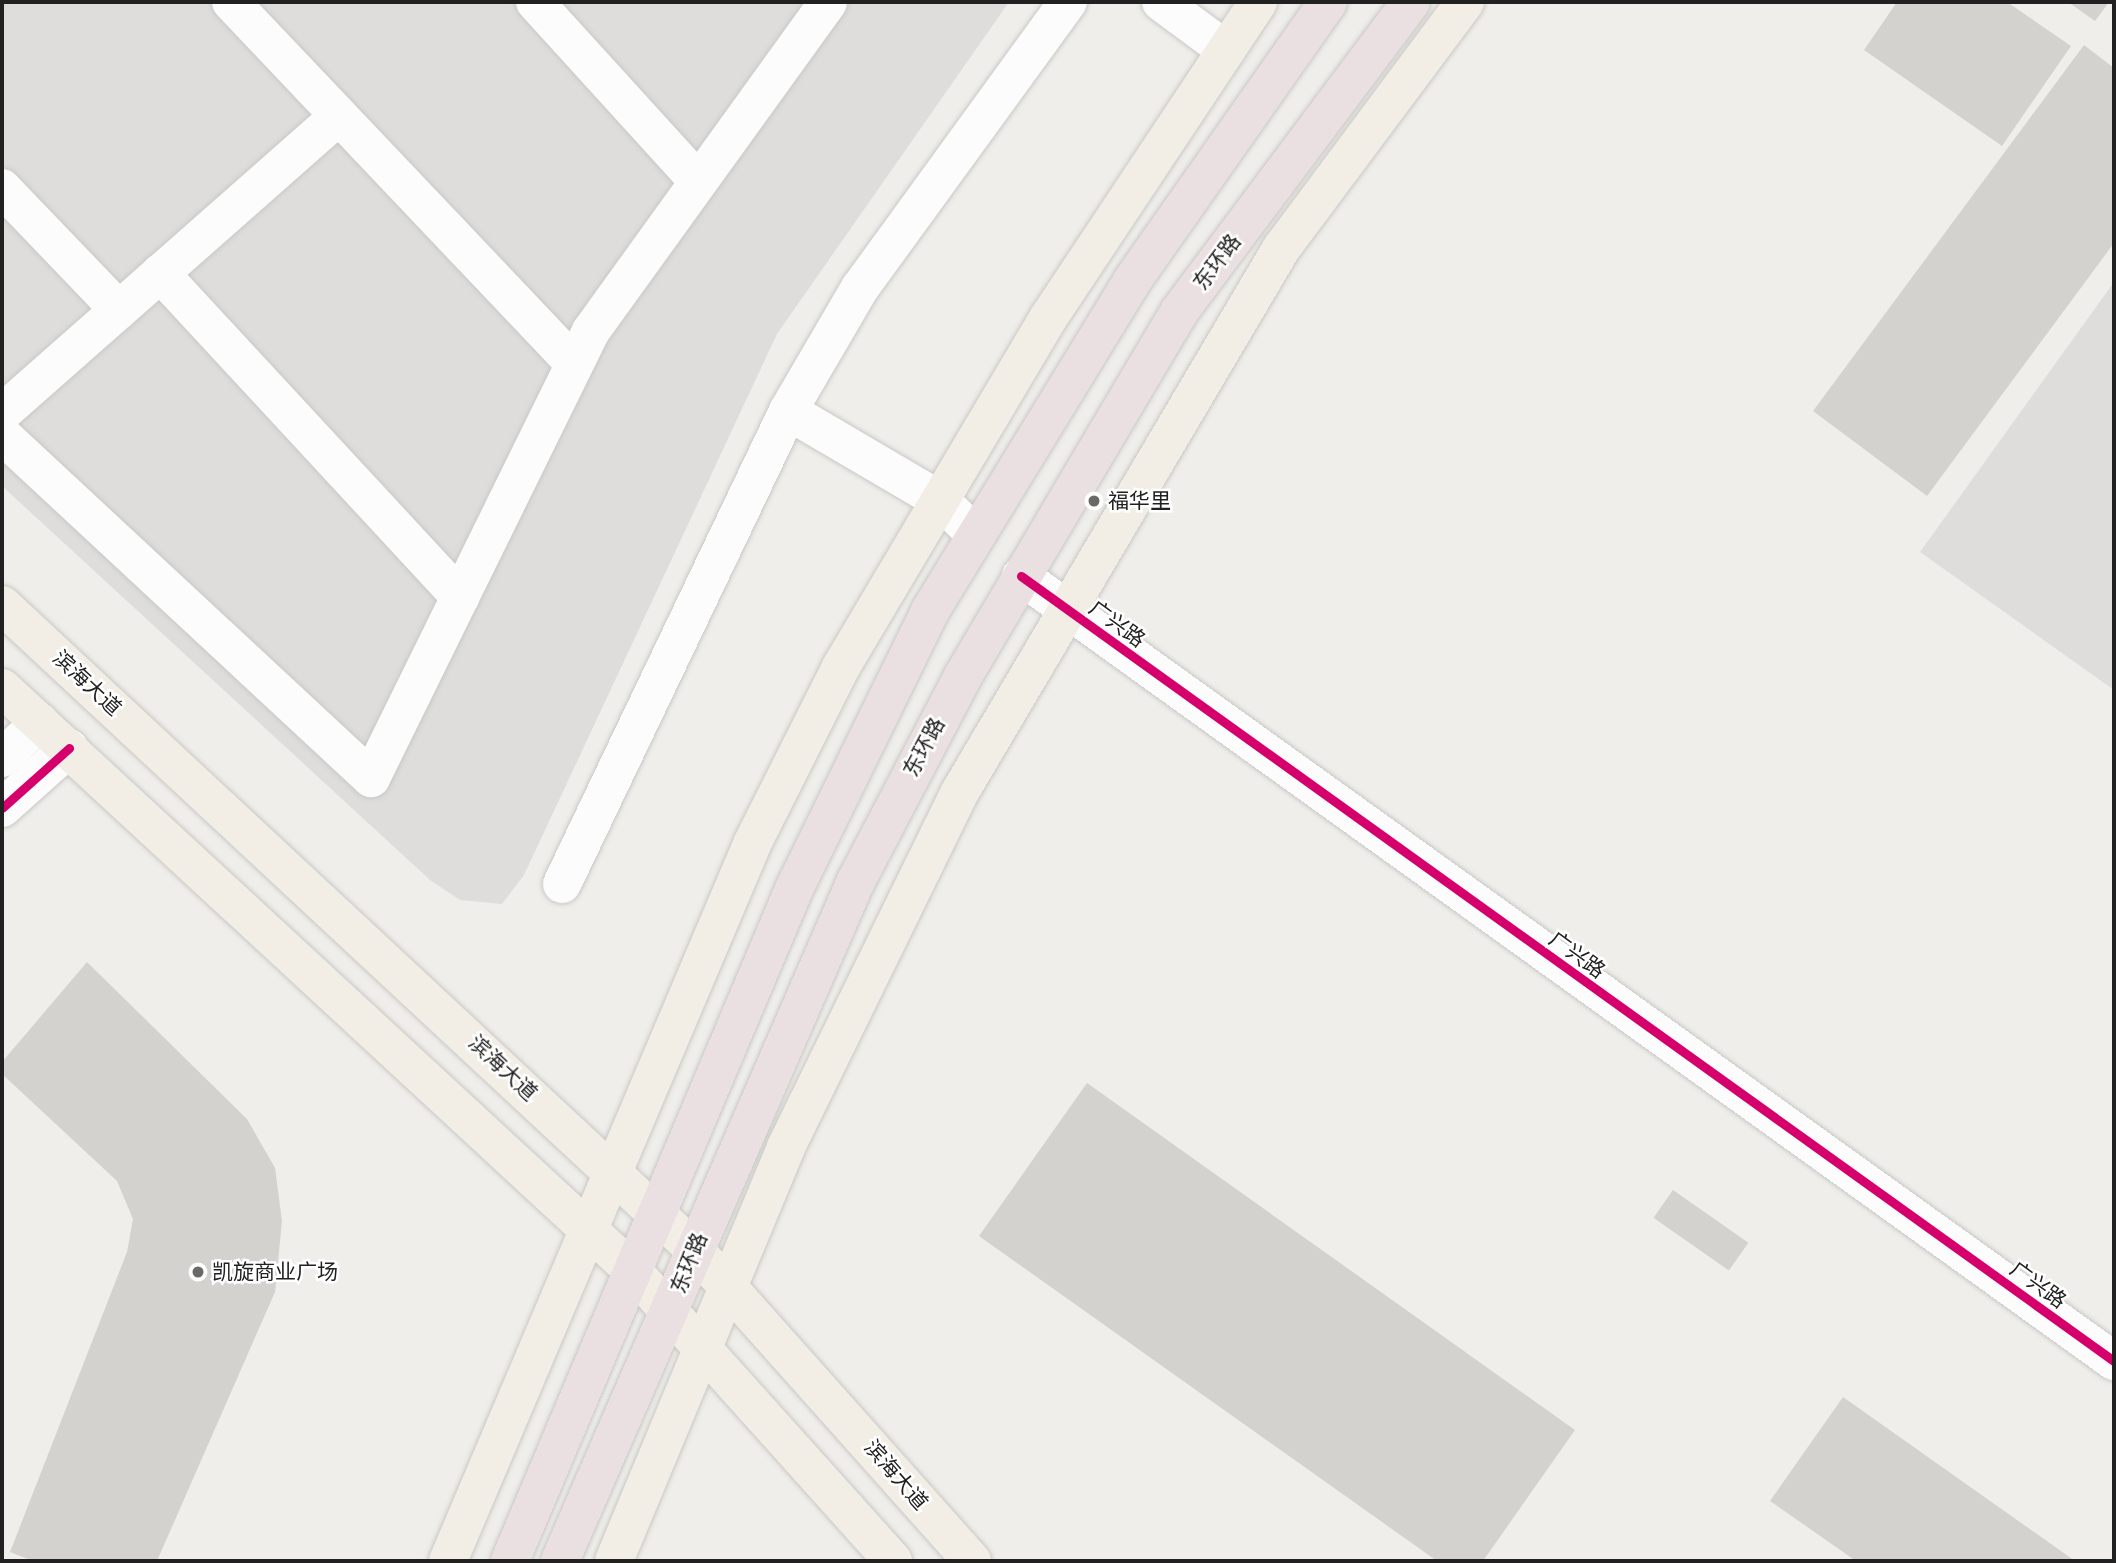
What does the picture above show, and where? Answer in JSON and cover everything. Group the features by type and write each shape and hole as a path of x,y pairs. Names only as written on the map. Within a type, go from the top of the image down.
{"highway":[{"path":"510,1561 655,1211 795,887 930,611 1132,281 1328,2"},
{"name":"东环路","path":"560,1561 856,881 1021,576 1179,312 1411,2"}],"main road":[{"path":"448,1561 753,842 841,667 1049,317 1258,2"},
{"path":"614,1561 786,1147 960,792 1063,608 1281,249 1465,2"},
{"name":"滨海大道","path":"2,605 615,1171 729,1284 972,1561"},
{"path":"2,688 632,1270 704,1343 893,1561"}],"street":[{"path":"231,2 574,364"},
{"path":"535,2 698,181"},
{"path":"562,884 788,411 860,288 1068,2"},
{"path":"1161,2 1226,50"},
{"path":"2,435 370,778 574,364 817,6"},
{"path":"2,413 339,116"},
{"path":"2,188 119,310"},
{"path":"160,273 460,597"},
{"path":"788,411 940,500 976,535"},
{"name":"广兴路","path":"1021,576 2114,1361"},
{"path":"2,758 40,722"},
{"path":"2,808 69,748"}],"shaded area":[{"path":"2,2 1009,2 777,334 524,875 502,904 460,900 430,880 2,486"},
{"path":"2114,282 2114,690 1920,552"}],"building":[{"path":"1897,2 2007,2 2071,46 2002,146 1864,50"},
{"path":"2068,2 2109,2 2095,21"},
{"path":"2084,45 2114,68 2114,243 1927,496 1813,411"},
{"name":"凯旋商业广场","path":"87,962 247,1119 275,1168 282,1221 275,1292 157,1561 33,1561 10,1552 127,1252 133,1219 117,1181 2,1074 2,1062"},
{"path":"1087,1083 1575,1430 1483,1561 1437,1561 979,1236"},
{"path":"1673,1190 1748,1243 1729,1271 1653,1218"},
{"path":"1843,1397 2075,1561 1856,1561 1770,1501"}],"cycle path":[{"path":"1021,576 2114,1361"},
{"path":"2,808 69,748"}],"place":[{"name":"福华里","path":"1094,501"},
{"name":"凯旋商业广场","path":"198,1272"}]}
